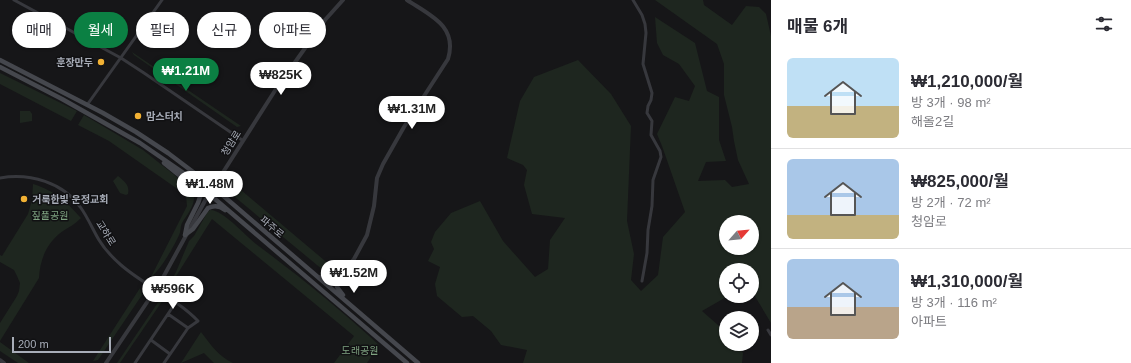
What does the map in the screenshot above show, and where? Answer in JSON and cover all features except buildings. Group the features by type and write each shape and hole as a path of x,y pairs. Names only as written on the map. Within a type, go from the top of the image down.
{"main road":[{"name":"파주로","path":"0,60 87,104 136,132 168,153 213,188 418,363"},
{"name":"파주로","path":"0,66 140,143 188,176 407,363"},
{"path":"153,152 161,161 198,191 200,197 187,225 186,235"},
{"path":"197,175 208,179 213,179 221,174"},
{"path":"221,174 219,186 226,199"},
{"path":"186,235 193,229 208,208 215,206 222,208 262,239"},
{"path":"311,272 318,274 327,280 335,280 338,278 337,287 340,292 354,304 357,310"}],"street":[{"path":"14,0 121,58 242,140"},
{"path":"87,104 162,0"},
{"name":"청암로","path":"106,363 156,290 209,193 242,140 298,56 325,20 343,0"},
{"path":"338,278 354,259 367,235 382,164 448,59 451,50 448,33 442,25 407,0"},
{"path":"633,0 642,15 645,24 646,33 643,64 652,92 647,113 652,121 651,135 660,150 661,157 653,180 647,253 642,281"},
{"name":"교하로","path":"0,178 14,176 34,178 54,184 64,190 75,199 81,207 100,241 116,261 135,277 176,302 198,320 188,328"},
{"path":"135,363 176,302"},
{"path":"164,363 188,328 168,314"},
{"path":"768,330 771,334"},
{"path":"151,340 170,354"},
{"path":"0,360 4,363"}],"green space":[{"path":"655,0 703,0 704,5 732,25 746,6 759,7 766,14 771,36 771,323 759,303 759,263 719,263 719,301 702,311 719,326 719,351 741,351 743,353 742,363 523,363 527,350 501,345 491,331 473,316 462,317 437,296 435,284 440,267 428,261 434,249 431,242 435,232 451,213 480,201 503,241 535,277 548,269 550,240 565,218 532,214 524,185 527,170 523,165 507,158 520,101 534,77 578,60 611,94 631,126 627,221 634,254 631,280 641,291 658,275 663,237 685,212 657,134 675,97 689,101 695,86 679,64 663,55 657,43 655,17 695,43 707,91 719,97 719,140 726,161 706,162 698,181 725,180 732,187 749,184 738,160 724,95 724,64 717,44"},
{"path":"132,52 241,126 237,127 134,55"},
{"path":"0,73 77,111 71,121 0,84"},
{"path":"20,111 30,111 32,114 32,121 20,123"},
{"path":"84,115 143,150 187,185 194,194 193,205 182,223 180,234 162,264 151,277 187,206 186,195 109,141 78,125"},
{"path":"118,176 128,188 128,194 126,195 120,193 113,181"},
{"path":"228,179 337,271 334,274 329,275 230,193 227,186"},
{"name":"짚풀공원","path":"33,184 60,197 81,218 57,235 45,252 39,278 0,341 0,323 17,296 20,283 14,270 0,262 0,255 2,256 28,214 32,200"},
{"name":"도래공원","path":"210,210 215,211 227,218 256,244 304,281 379,345 367,363 334,363 354,336 212,219 168,289 189,241 194,236"},
{"path":"140,288 142,295 98,360 93,361"},
{"path":"163,300 120,363 117,363 159,301"},
{"path":"201,332 219,354 233,363 214,363 204,353 181,363"},
{"path":"0,342 29,363 18,363 0,351"}],"place":[{"name":"훈장만두","path":"101,62"},
{"name":"맘스터치","path":"138,116"},
{"name":"거룩한빛 운정교회","path":"24,199"}]}
